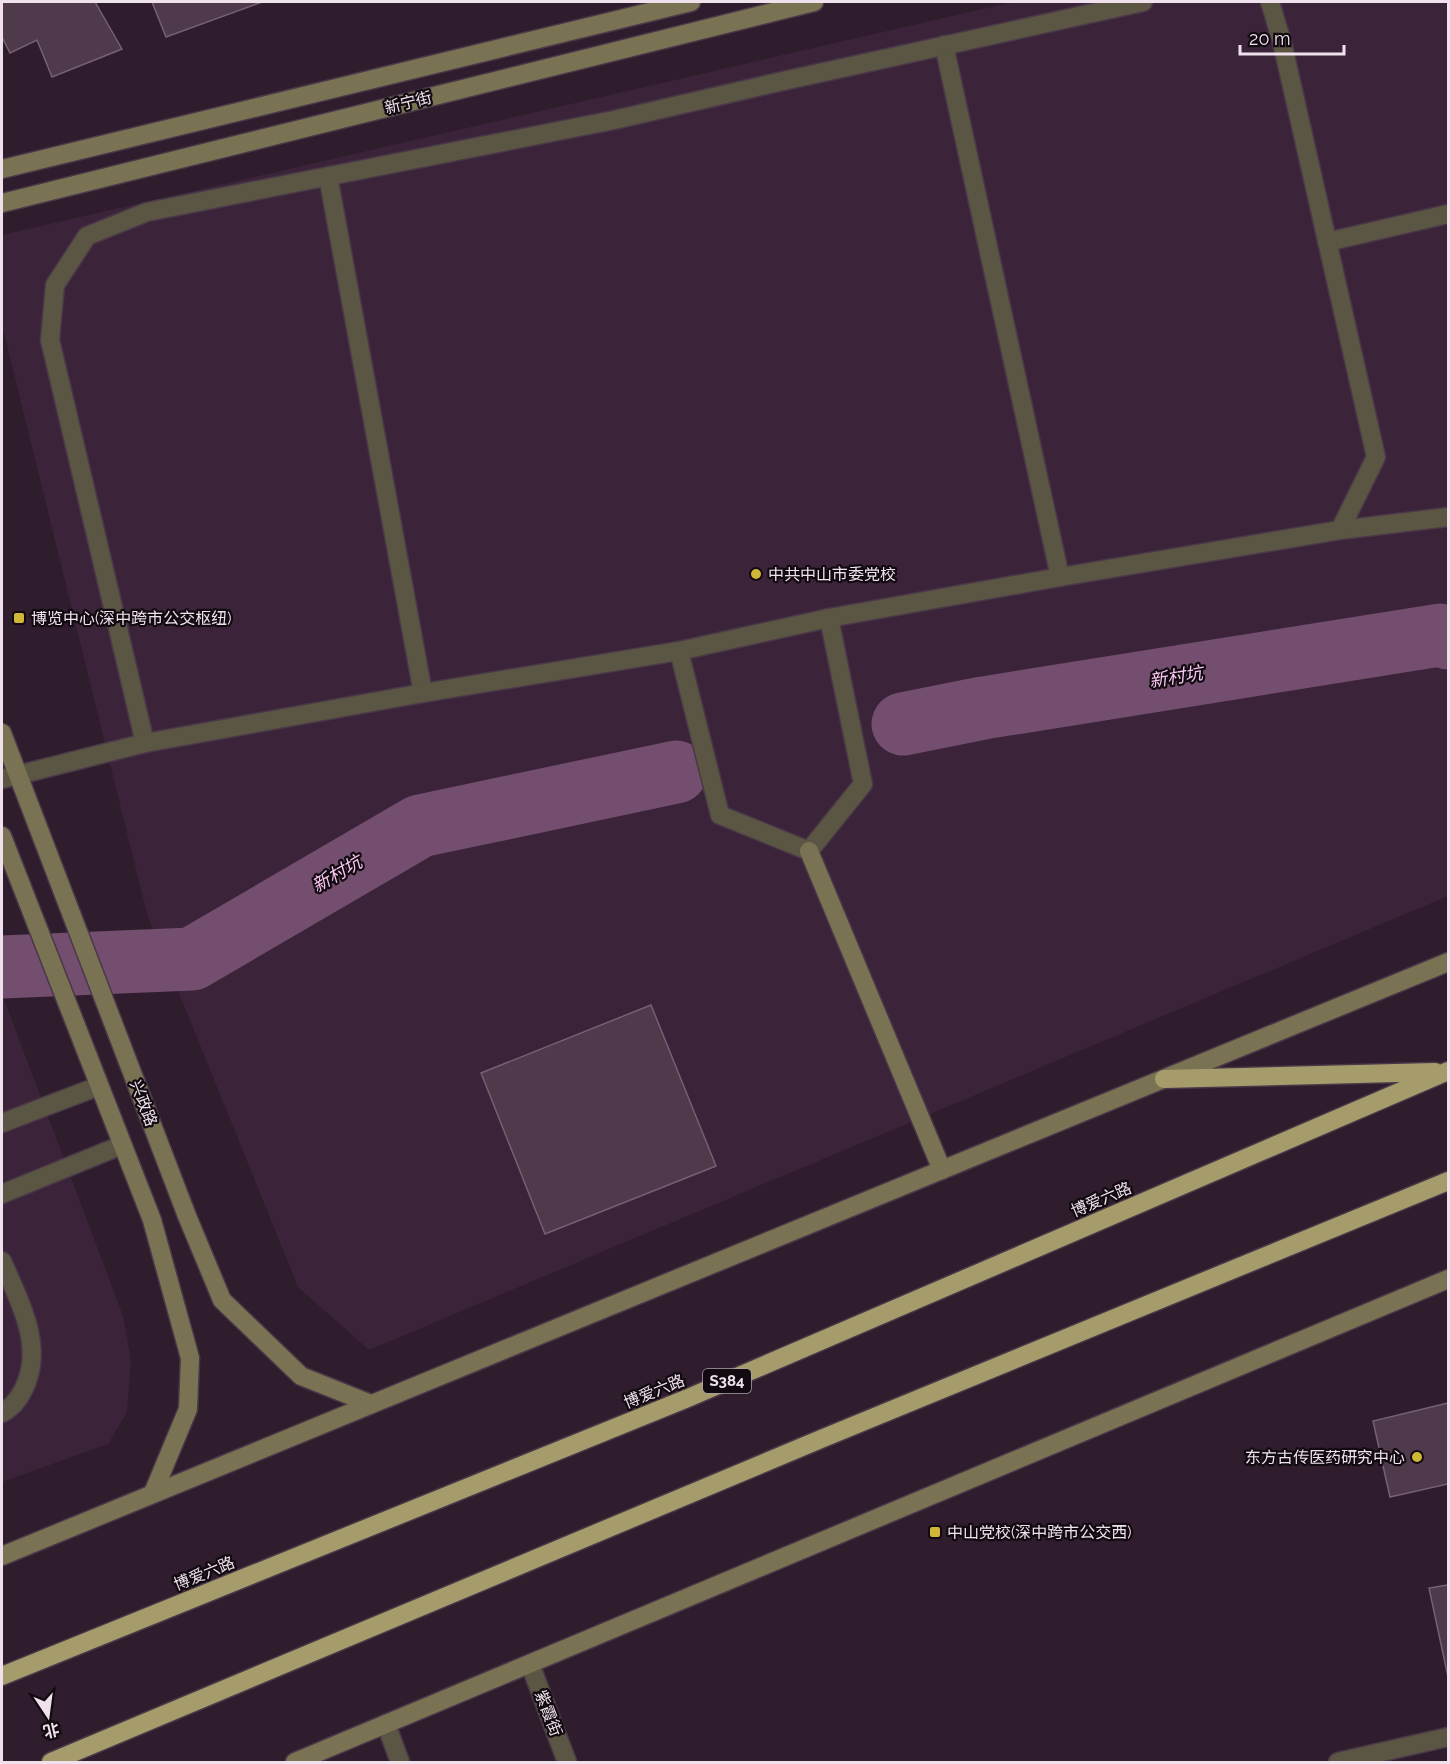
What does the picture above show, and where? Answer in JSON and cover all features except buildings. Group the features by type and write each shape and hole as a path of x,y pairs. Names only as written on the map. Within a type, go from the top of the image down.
{"highway":[{"path":"1164,1079 1447,1072"},
{"name":"博爱六路","path":"2,1676 688,1398 1447,1072"},
{"path":"51,1762 821,1439 1449,1181"}],"street":[{"path":"2,169 691,2"},
{"name":"新宁街","path":"2,203 814,2"},
{"path":"146,743 50,340 55,285 87,236 147,212 614,120 1143,2"},
{"path":"1270,2 1282,42 1376,456 1340,531"},
{"path":"944,45 1060,577"},
{"path":"328,176 423,693"},
{"path":"1327,242 1449,214"},
{"path":"9,777 146,743 423,693 679,651 829,618 1340,531 1449,517"},
{"path":"808,851 863,784 829,618"},
{"path":"679,651 720,815 808,851 942,1170"},
{"name":"兴政路","path":"2,733 9,777 44,842 187,1216 222,1300 301,1376 371,1404"},
{"path":"3,840 152,1220 190,1358 188,1409 153,1493"},
{"path":"2,1556 1449,962"},
{"path":"2,1123 99,1086"},
{"path":"2,1194 122,1145"},
{"path":"2,1261 27,1323 32,1345 31,1372 22,1395 2,1413"},
{"path":"295,1762 1449,1278"},
{"name":"紫霞街","path":"530,1664 567,1762"},
{"path":"386,1724 400,1762"},
{"path":"1338,1762 1449,1737"}],"shaded area":[{"name":"中共中山市委党校","path":"1013,2 1448,2 1448,896 369,1350 298,1287 147,914 2,325 2,235"},
{"path":"2,994 123,1316 131,1360 127,1412 108,1444 2,1482"}],"waterway":[{"name":"新村坑","path":"903,724 983,708 1440,635 1448,638"},
{"name":"新村坑","path":"2,967 192,959 420,826 676,772"}],"place":[{"name":"中共中山市委党校","path":"756,574"},
{"name":"博览中心(深中跨市公交枢纽)","path":"19,618"},
{"name":"东方古传医药研究中心","path":"1417,1457"},
{"name":"中山党校(深中跨市公交西)","path":"935,1532"}]}
